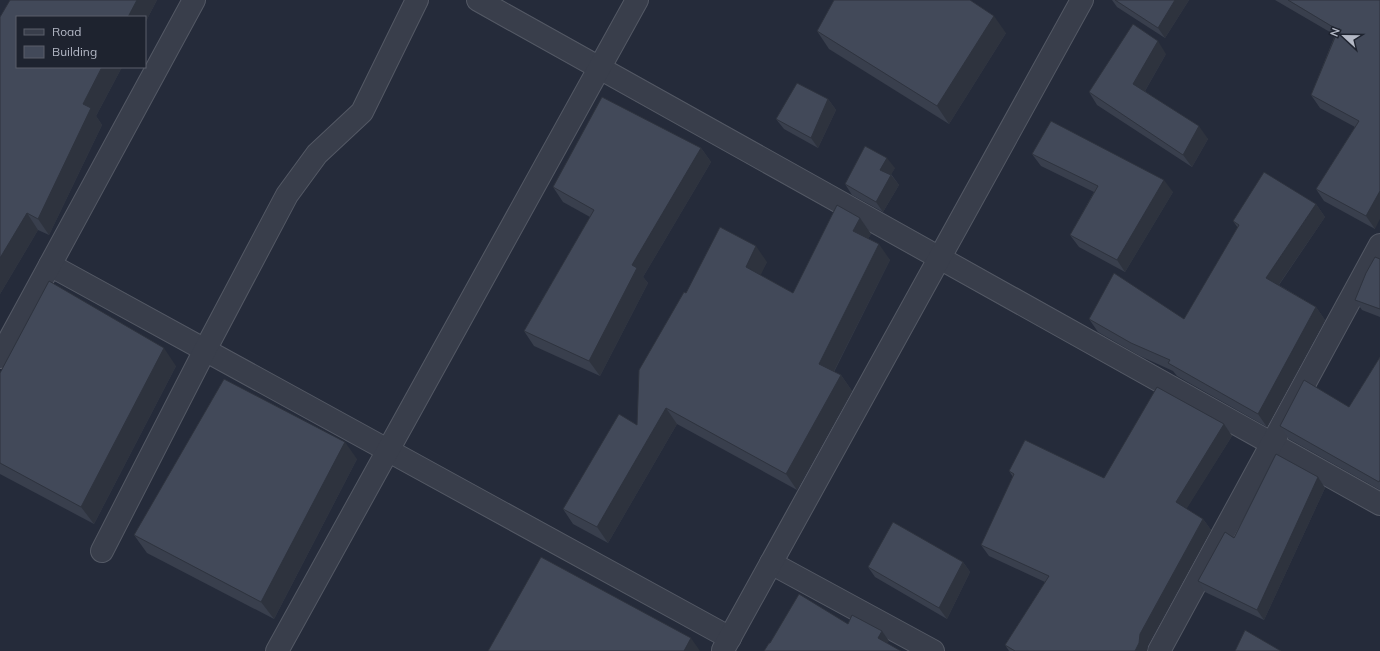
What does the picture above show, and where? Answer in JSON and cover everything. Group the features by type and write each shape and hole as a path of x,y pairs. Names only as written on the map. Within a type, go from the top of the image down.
{"street":[{"path":"0,357 194,0"},
{"path":"102,551 205,350 287,195 317,154 362,112 418,0"},
{"path":"478,0 1380,504"},
{"path":"278,651 637,0"},
{"path":"50,265 388,452 726,645 1082,0"},
{"path":"1159,651 1380,245"},
{"path":"771,563 933,651"}],"building":[{"path":"10,0 137,0 129,16 16,16 16,68 101,68 83,104 91,108 38,219 27,213 0,258 0,17"},
{"path":"834,0 970,0 994,16 937,106 817,31"},
{"path":"1115,0 1175,0 1158,28"},
{"path":"1288,0 1380,0 1380,191 1366,216 1316,189 1359,121 1311,95 1338,30"},
{"path":"1133,24 1158,41 1133,84 1199,126 1183,155 1089,92"},
{"path":"797,83 828,99 811,138 776,119"},
{"path":"602,97 701,148 632,265 637,268 589,361 524,331 594,210 553,187"},
{"path":"1051,121 1164,180 1117,260 1070,235 1098,186 1032,154"},
{"path":"865,146 887,158 880,170 891,175 876,202 845,184"},
{"path":"1264,172 1316,204 1266,278 1316,307 1258,414 1168,363 1170,360 1131,343 1089,319 1114,273 1184,319 1239,225 1233,221"},
{"path":"837,205 860,218 853,231 879,244 819,364 841,375 786,474 666,408 597,527 563,509 619,414 637,425 639,370 684,292 686,293 720,227 756,246 746,267 793,293"},
{"path":"1375,257 1380,259 1380,309 1355,300 1366,273"},
{"path":"49,281 164,348 81,507 0,463 0,373"},
{"path":"1380,357 1379,482 1280,426 1304,380 1349,407"},
{"path":"224,379 345,442 261,602 134,535"},
{"path":"1157,387 1224,424 1176,502 1203,519 1140,634 1139,643 1135,651 1015,651 1005,645 1049,576 981,545 1014,474 1009,471 1025,440 1104,478"},
{"path":"1276,454 1318,477 1257,610 1198,581 1225,532 1234,538"},
{"path":"893,522 963,562 939,608 868,567"},
{"path":"541,557 691,638 684,651 488,651"},
{"path":"799,594 848,624 852,615 882,631 878,638 901,651 764,651"},
{"path":"1245,630 1281,651 1235,651"}]}
